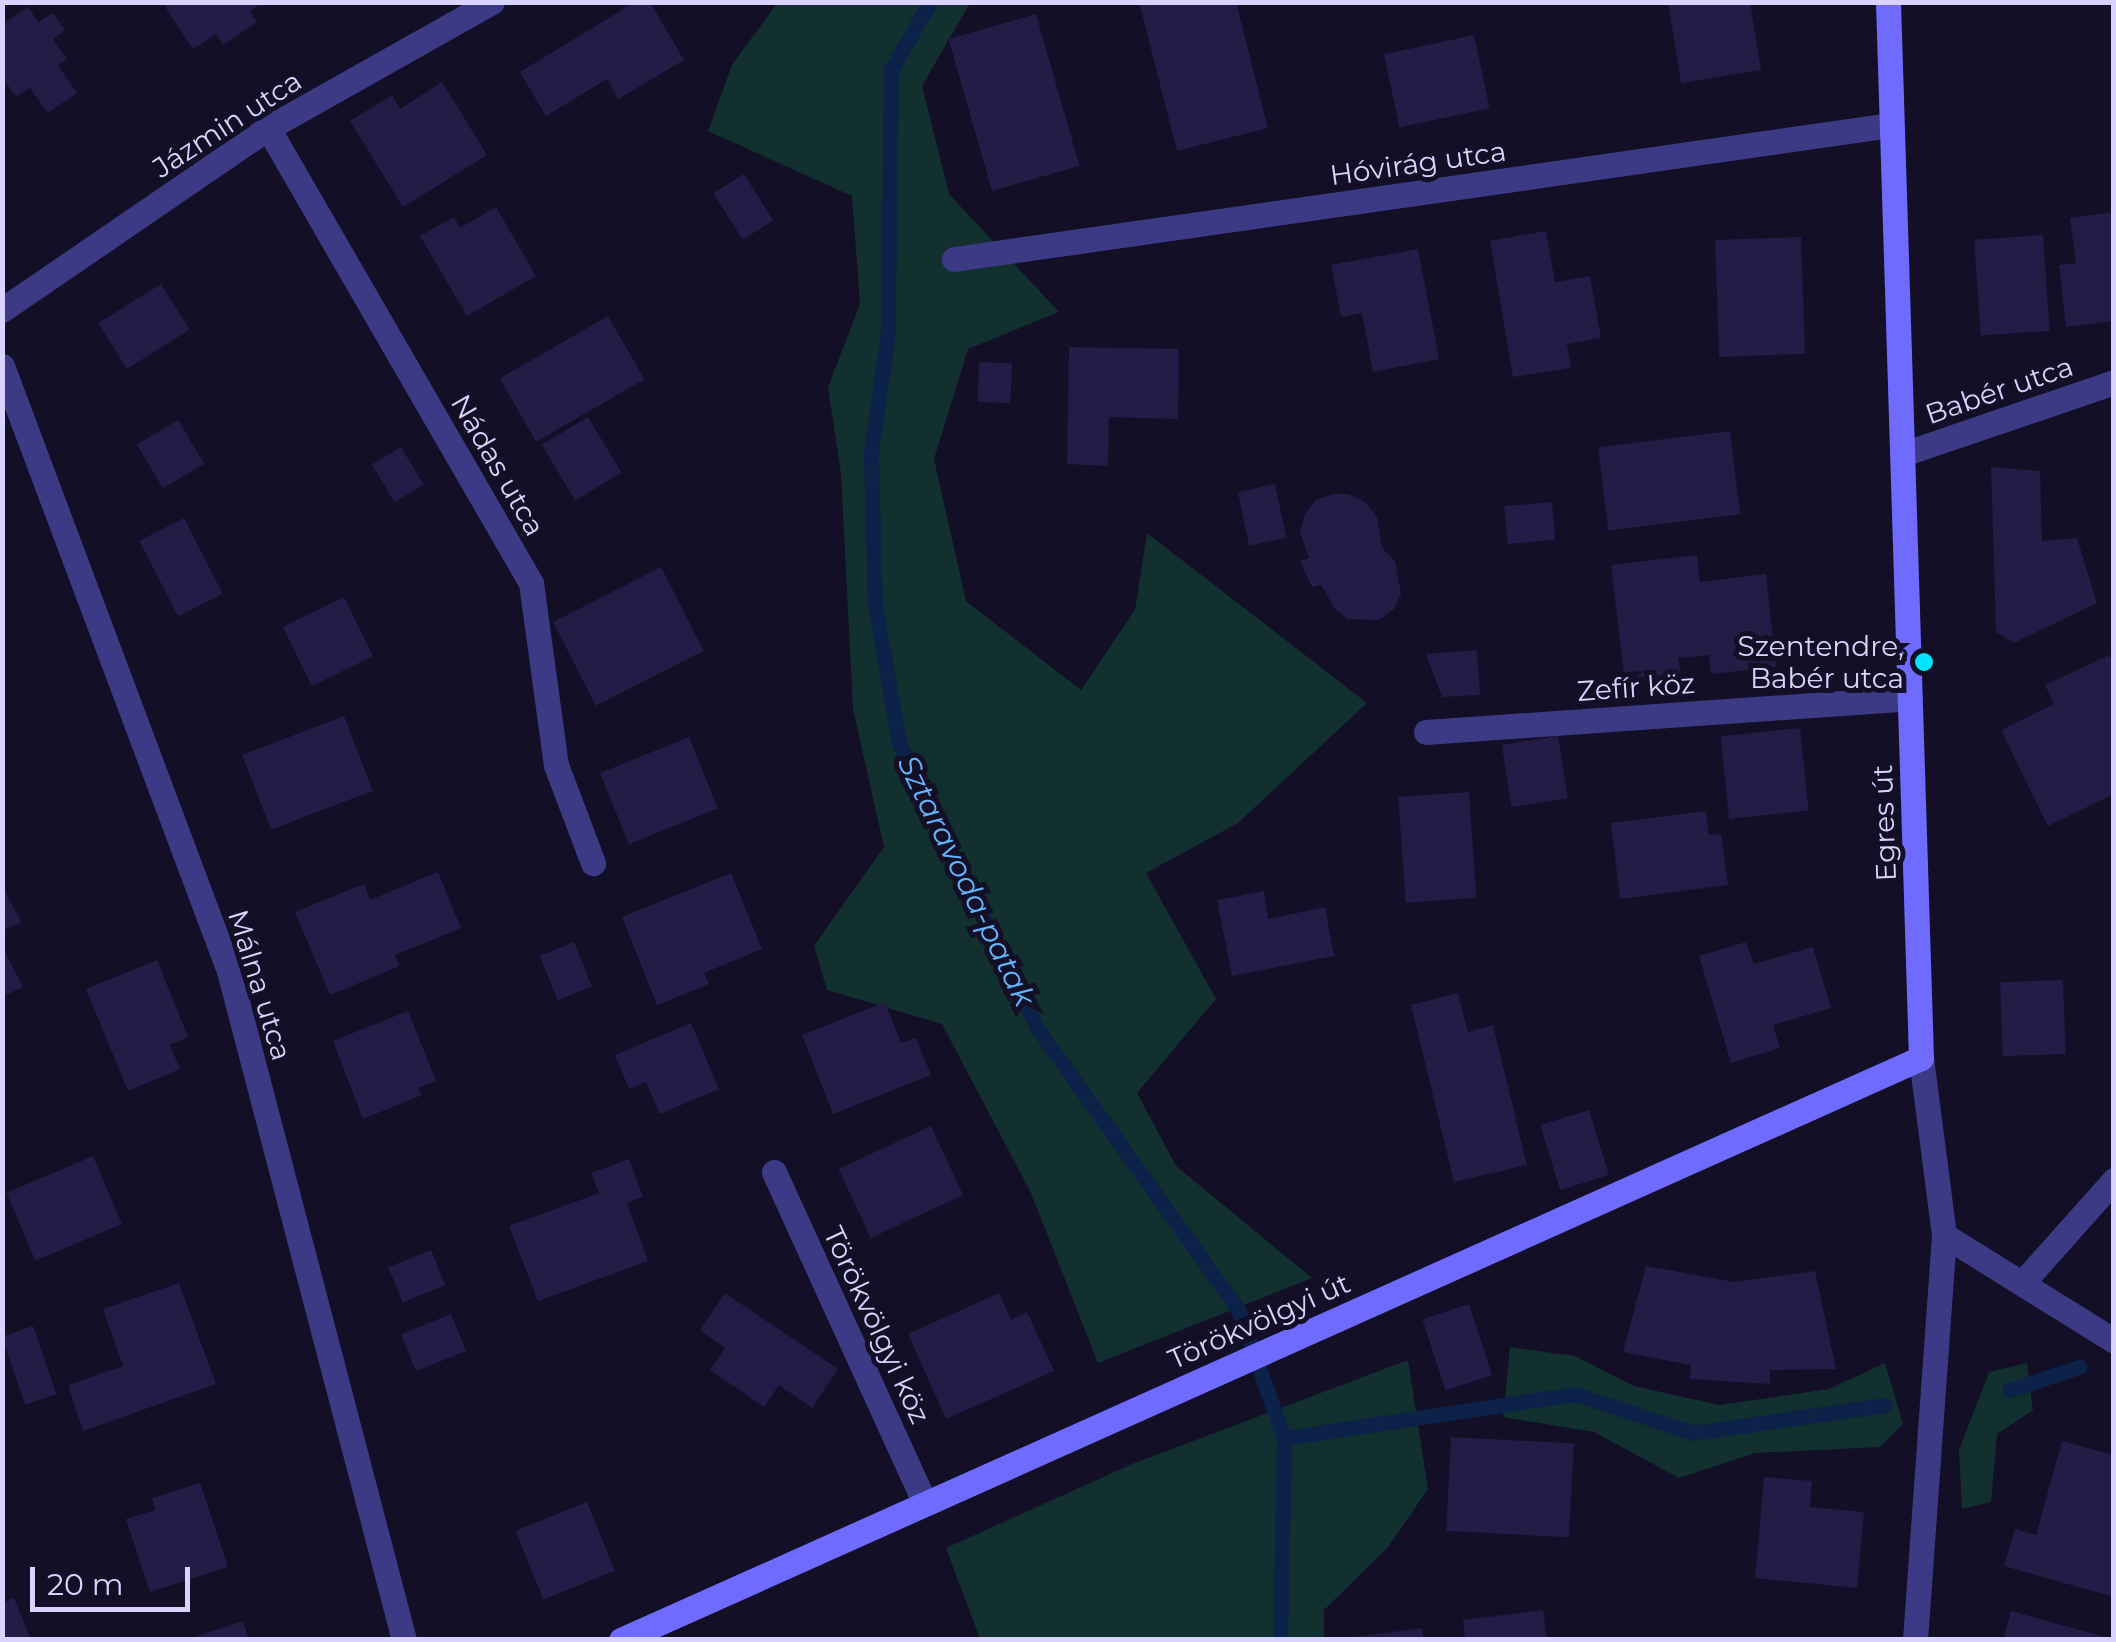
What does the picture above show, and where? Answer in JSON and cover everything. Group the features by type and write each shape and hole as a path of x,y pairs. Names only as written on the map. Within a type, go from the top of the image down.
{"street":[{"name":"Jázmin utca","path":"2,310 268,128 492,2"},
{"name":"Egres út","path":"1888,2 1921,1058 1944,1235 1915,1640"},
{"name":"Hóvirág utca","path":"954,259 1891,126"},
{"name":"Nádas utca","path":"268,128 531,583 556,766 593,863"},
{"name":"Málna utca","path":"2,366 229,971 404,1640"},
{"name":"Babér utca","path":"1903,454 2114,382"},
{"name":"Zefír köz","path":"1426,732 1910,698"},
{"name":"Törökvölgyi út","path":"622,1640 1921,1058"},
{"name":"Törökvölgyi köz","path":"774,1172 925,1503"},
{"path":"2023,1282 2114,1180"},
{"path":"1944,1235 2114,1340"}],"green space":[{"path":"777,3 970,3 922,86 949,194 1059,312 968,349 934,459 966,601 1081,690 1135,610 1147,533 1367,703 1238,823 1146,873 1216,999 1137,1093 1176,1166 1312,1278 1098,1363 1031,1193 942,1024 827,990 814,946 884,847 853,709 841,474 828,387 860,304 852,196 708,131 732,65"},
{"path":"1510,1347 1575,1356 1634,1386 1719,1405 1829,1389 1885,1363 1903,1424 1880,1447 1755,1453 1679,1478 1594,1432 1503,1417"},
{"path":"1408,1360 1428,1489 1388,1547 1324,1610 1324,1639 980,1639 946,1548 1132,1464"},
{"path":"2027,1363 2033,1410 1997,1434 1991,1502 1962,1509 1959,1450 1989,1372"}],"building":[{"path":"162,2 263,2 250,11 257,22 223,45 216,34 193,49"},
{"path":"635,2 650,2 684,60 618,99 607,79 546,116 520,72"},
{"path":"1139,2 1236,2 1268,128 1177,151"},
{"path":"1668,2 1750,2 1761,70 1681,83"},
{"path":"28,7 38,22 53,13 65,30 53,39 67,59 58,65 77,93 48,113 30,88 16,97 2,77 2,24"},
{"path":"1036,14 1080,166 992,191 949,39"},
{"path":"1474,35 1490,108 1400,127 1384,54"},
{"path":"442,82 487,155 403,207 350,121 392,95 400,109"},
{"path":"744,174 773,221 743,240 713,193"},
{"path":"496,207 536,276 467,316 420,236 454,217 460,228"},
{"path":"2114,212 2114,321 2066,327 2059,265 2076,263 2070,218"},
{"path":"1546,231 1555,282 1590,276 1601,338 1567,344 1571,368 1513,377 1490,241"},
{"path":"2043,235 2050,331 1981,336 1974,240"},
{"path":"1801,237 1805,354 1719,357 1715,240"},
{"path":"1418,249 1439,359 1373,372 1362,313 1341,317 1331,265"},
{"path":"161,284 190,330 127,369 98,323"},
{"path":"608,316 644,379 536,442 500,379"},
{"path":"1069,347 1179,349 1178,419 1109,417 1108,466 1067,464"},
{"path":"979,362 1012,363 1011,403 978,402"},
{"path":"588,417 621,473 575,501 542,445"},
{"path":"178,420 204,464 163,488 137,445"},
{"path":"1730,431 1740,514 1608,531 1598,447"},
{"path":"401,447 424,485 395,502 372,465"},
{"path":"1991,467 2040,471 2042,541 2077,538 2097,603 2014,643 1996,632"},
{"path":"1275,484 1286,538 1249,546 1238,492"},
{"path":"1332,494 1349,494 1366,503 1377,517 1382,548 1395,561 1401,594 1394,609 1379,620 1348,619 1335,609 1321,585 1312,587 1300,561 1309,558 1300,532 1305,514 1315,501"},
{"path":"1552,502 1555,540 1507,544 1504,506"},
{"path":"184,518 223,594 178,616 139,541"},
{"path":"1697,555 1700,582 1766,574 1776,667 1711,674 1709,655 1678,658 1681,677 1625,684 1611,565"},
{"path":"661,567 704,651 596,706 553,622"},
{"path":"344,597 373,656 312,686 283,627"},
{"path":"1477,650 1480,695 1442,697 1426,654"},
{"path":"2109,655 2114,664 2114,794 2048,826 2001,730 2054,704 2045,685"},
{"path":"344,716 373,791 271,830 242,755"},
{"path":"1800,728 1809,811 1729,819 1720,736"},
{"path":"1558,736 1568,798 1512,807 1502,745"},
{"path":"689,737 718,808 629,844 600,773"},
{"path":"1469,792 1476,898 1406,903 1398,797"},
{"path":"1706,811 1709,835 1721,834 1728,885 1620,899 1611,823"},
{"path":"438,872 461,928 395,955 400,966 330,995 295,912 364,884 370,900"},
{"path":"731,873 762,949 704,973 709,984 657,1005 622,917"},
{"path":"2,885 21,922 2,931"},
{"path":"1264,891 1268,919 1325,907 1334,956 1232,976 1217,900"},
{"path":"574,942 592,987 558,1000 540,956"},
{"path":"1746,942 1754,964 1813,947 1831,1008 1773,1025 1780,1048 1731,1063 1699,956"},
{"path":"2,946 23,987 2,997"},
{"path":"157,960 188,1037 170,1045 180,1069 128,1091 86,989"},
{"path":"2063,980 2066,1054 2003,1056 2000,982"},
{"path":"1458,993 1468,1032 1493,1025 1527,1165 1454,1182 1411,1005"},
{"path":"885,1002 901,1043 916,1038 931,1075 833,1114 802,1035"},
{"path":"408,1011 436,1081 418,1088 422,1095 363,1119 333,1041"},
{"path":"691,1023 719,1089 660,1114 646,1082 629,1089 615,1055"},
{"path":"1589,1110 1609,1175 1560,1190 1540,1125"},
{"path":"931,1126 963,1195 871,1238 839,1169"},
{"path":"93,1156 122,1224 35,1261 6,1193"},
{"path":"629,1159 643,1197 627,1203 648,1261 538,1301 509,1226 599,1193 591,1173"},
{"path":"431,1250 445,1285 403,1302 388,1267"},
{"path":"1646,1266 1734,1282 1815,1271 1836,1369 1770,1370 1770,1384 1690,1379 1691,1365 1623,1352"},
{"path":"179,1283 216,1384 83,1431 68,1385 123,1366 103,1309"},
{"path":"725,1293 838,1369 812,1408 779,1385 764,1407 710,1370 725,1348 700,1330"},
{"path":"999,1293 1011,1320 1027,1312 1054,1371 946,1419 908,1334"},
{"path":"1469,1304 1492,1375 1446,1390 1422,1319"},
{"path":"451,1314 466,1351 416,1371 401,1334"},
{"path":"33,1326 56,1394 25,1405 2,1337"},
{"path":"1451,1437 1574,1443 1569,1537 1446,1531"},
{"path":"2062,1441 2114,1455 2114,1597 2004,1566 2015,1529 2036,1535"},
{"path":"1764,1477 1812,1481 1810,1507 1864,1512 1857,1588 1755,1578"},
{"path":"200,1483 228,1567 150,1592 126,1519 155,1510 152,1498"},
{"path":"587,1502 615,1571 543,1599 516,1531"},
{"path":"14,1598 31,1640 2,1640 2,1603"},
{"path":"1543,1610 1547,1640 1465,1640 1463,1620"},
{"path":"2011,1611 2109,1638 2109,1640 2003,1640"},
{"path":"243,1621 249,1640 189,1640 189,1639"},
{"path":"1422,1628 1424,1640 1355,1640 1355,1637"}],"waterway":[{"name":"Sztaravoda-patak","path":"930,2 891,70 888,331 871,454 875,605 899,743 1038,1029 1238,1309 1284,1438 1280,1640"},
{"path":"2009,1390 2079,1367"},
{"path":"1284,1438 1575,1394 1693,1433 1885,1405"}],"place":[{"name":"Szentendre, Babér utca","path":"1924,662"}]}
